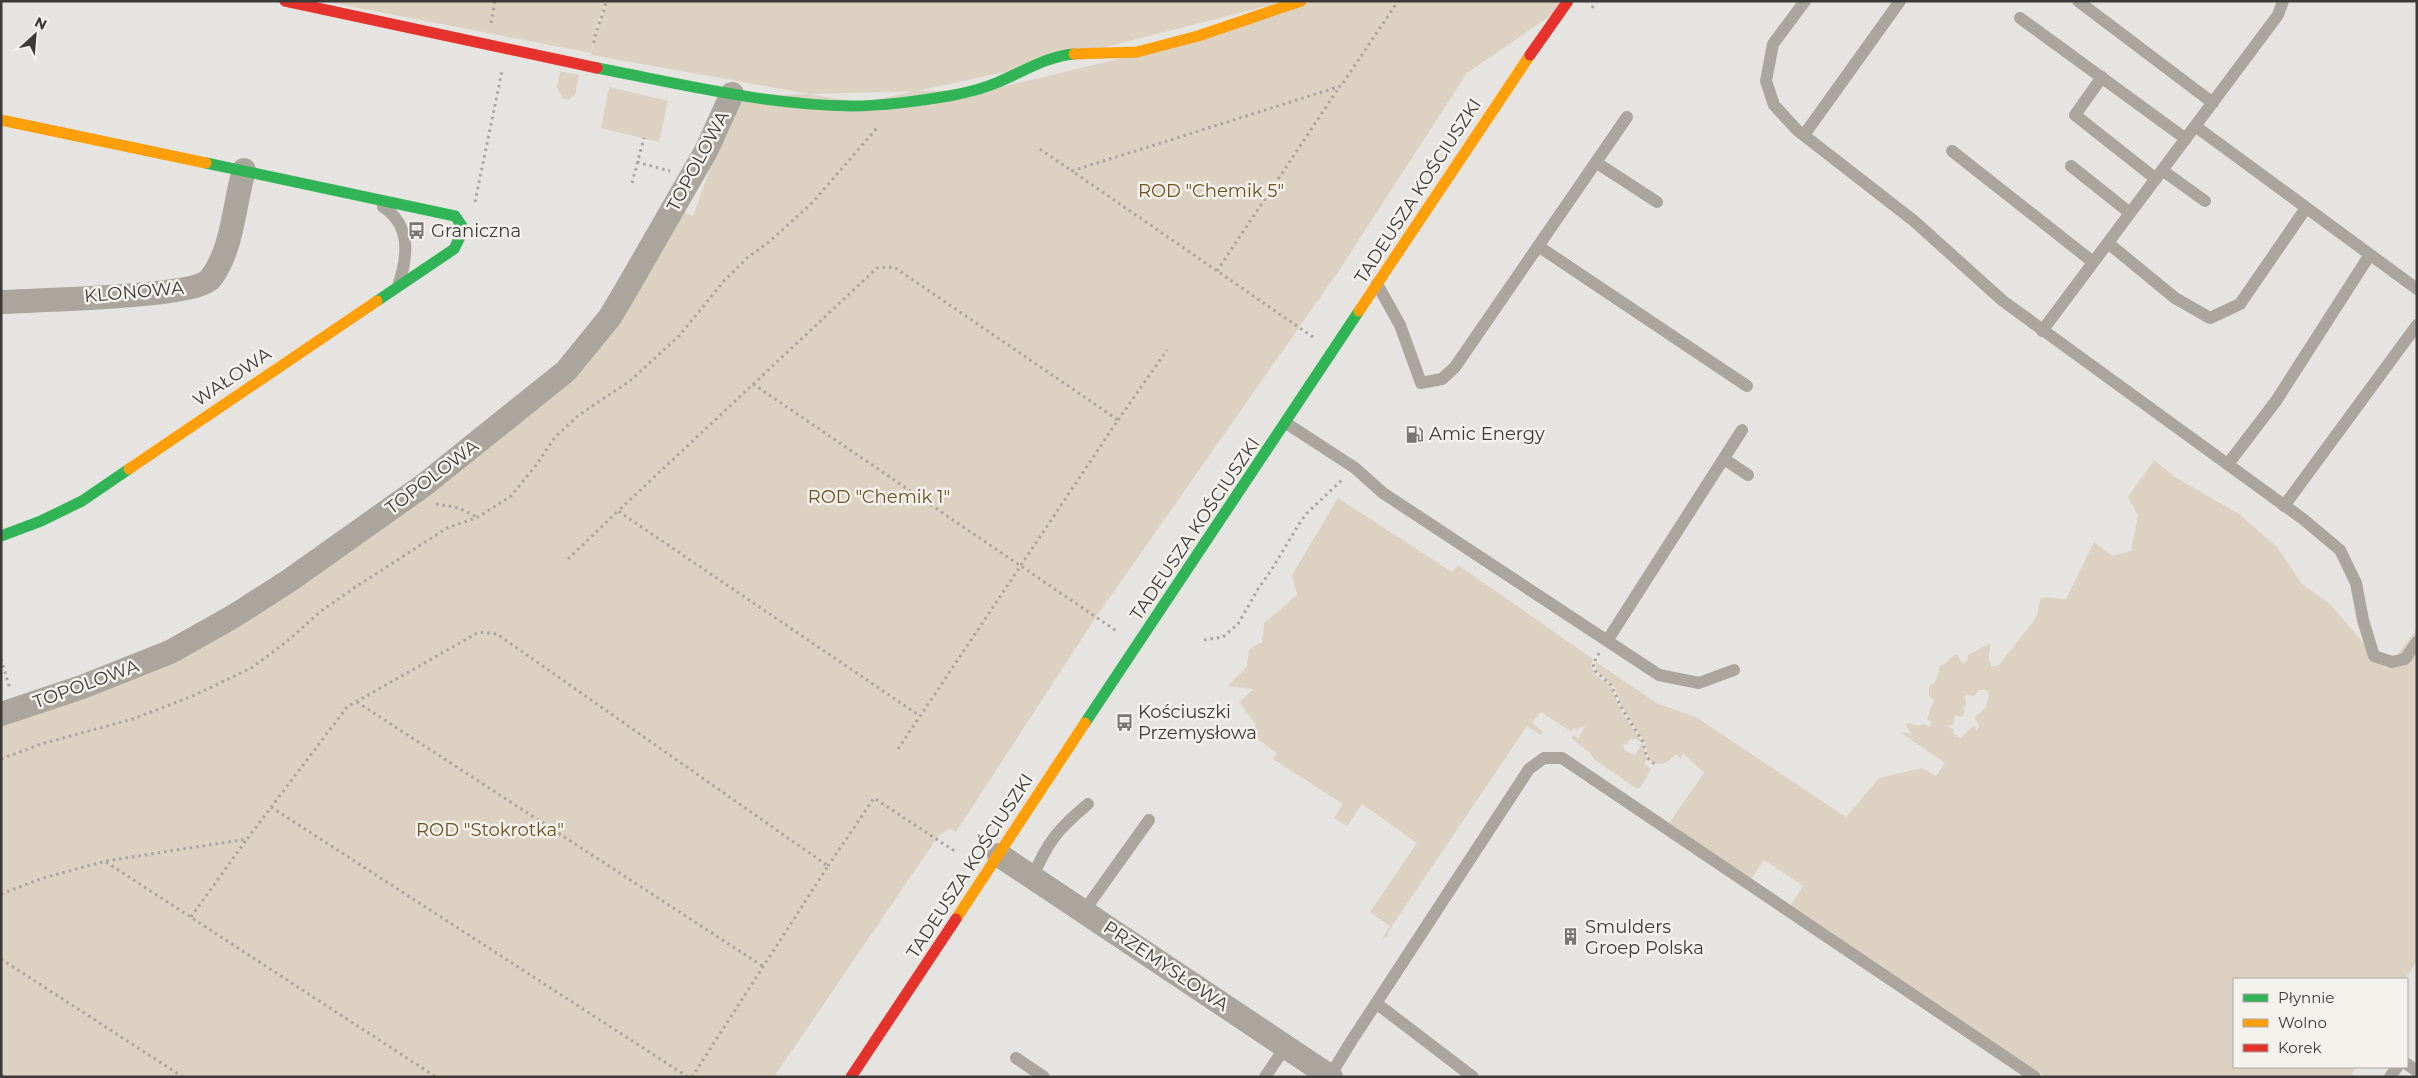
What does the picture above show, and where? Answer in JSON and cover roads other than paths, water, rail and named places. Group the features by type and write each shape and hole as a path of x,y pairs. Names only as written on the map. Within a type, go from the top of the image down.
{"street":[{"path":"285,1 587,66 732,94 805,104 853,106 931,99 960,94 994,84 1060,55 1138,52 1198,36 1300,1"},
{"name":"TADEUSZA KOŚCIUSZKI","path":"851,1077 1565,2"},
{"name":"TOPOLOWA","path":"8,712 82,687 170,652 234,616 290,580 424,485 566,371 610,317 620,301 706,151 732,94"},
{"path":"1,120 368,197"},
{"name":"KLONOWA","path":"1,302 158,294 194,287 209,281 224,255 244,170"},
{"name":"WAŁOWA","path":"1,536 41,521 82,501 399,285 454,250 460,237 462,226 459,218 368,197"},
{"name":"PRZEMYSŁOWA","path":"1000,855 1331,1076"}],"lane":[{"path":"1805,1 1773,44 1766,82 1774,105 1804,135 1914,221 2003,301 2303,519 2340,550 2356,582 2362,620 2374,656 2392,662 2405,659 2417,642"},
{"path":"1804,135 1900,1"},
{"path":"2078,1 2213,103"},
{"path":"2042,331 2278,15 2283,1"},
{"path":"2020,18 2186,139"},
{"path":"2102,78 2076,115 2159,174 2205,201"},
{"path":"1377,284 1400,325 1421,383 1442,380 1455,367 1627,117"},
{"path":"2195,126 2369,256 2391,269 2417,289"},
{"path":"1952,151 2094,262"},
{"path":"1597,163 1657,202"},
{"path":"2071,166 2130,213"},
{"path":"368,197 387,209 397,220 404,234 407,253 399,285"},
{"path":"2108,243 2175,298 2210,318 2240,304 2306,208"},
{"path":"1538,246 1747,386"},
{"path":"2228,464 2276,401 2369,256"},
{"path":"2284,506 2417,325"},
{"path":"1286,423 1355,468 1383,493 1659,675 1699,683 1734,670"},
{"path":"1607,641 1742,430"},
{"path":"1724,459 1748,475"},
{"path":"1331,1076 1376,1003 1529,769 1544,758 1562,758 2035,1077"},
{"path":"1033,877 1044,851 1066,822 1088,804"},
{"path":"1084,911 1149,820"},
{"path":"1376,1003 1473,1077"},
{"path":"1265,1077 1286,1046"},
{"path":"1016,1058 1044,1077"}],"place":[{"name":"Graniczna","path":"417,231"},
{"name":"Amic Energy","path":"1415,434"},
{"name":"Kościuszki Przemysłowa","path":"1124,722"},
{"name":"Smulders Groep Polska","path":"1571,937"}],"park label":[{"name":"ROD \"Chemik 5\"","path":"1211,191"},
{"name":"ROD \"Chemik 1\"","path":"879,497"},
{"name":"ROD \"Stokrotka\"","path":"490,830"}]}
